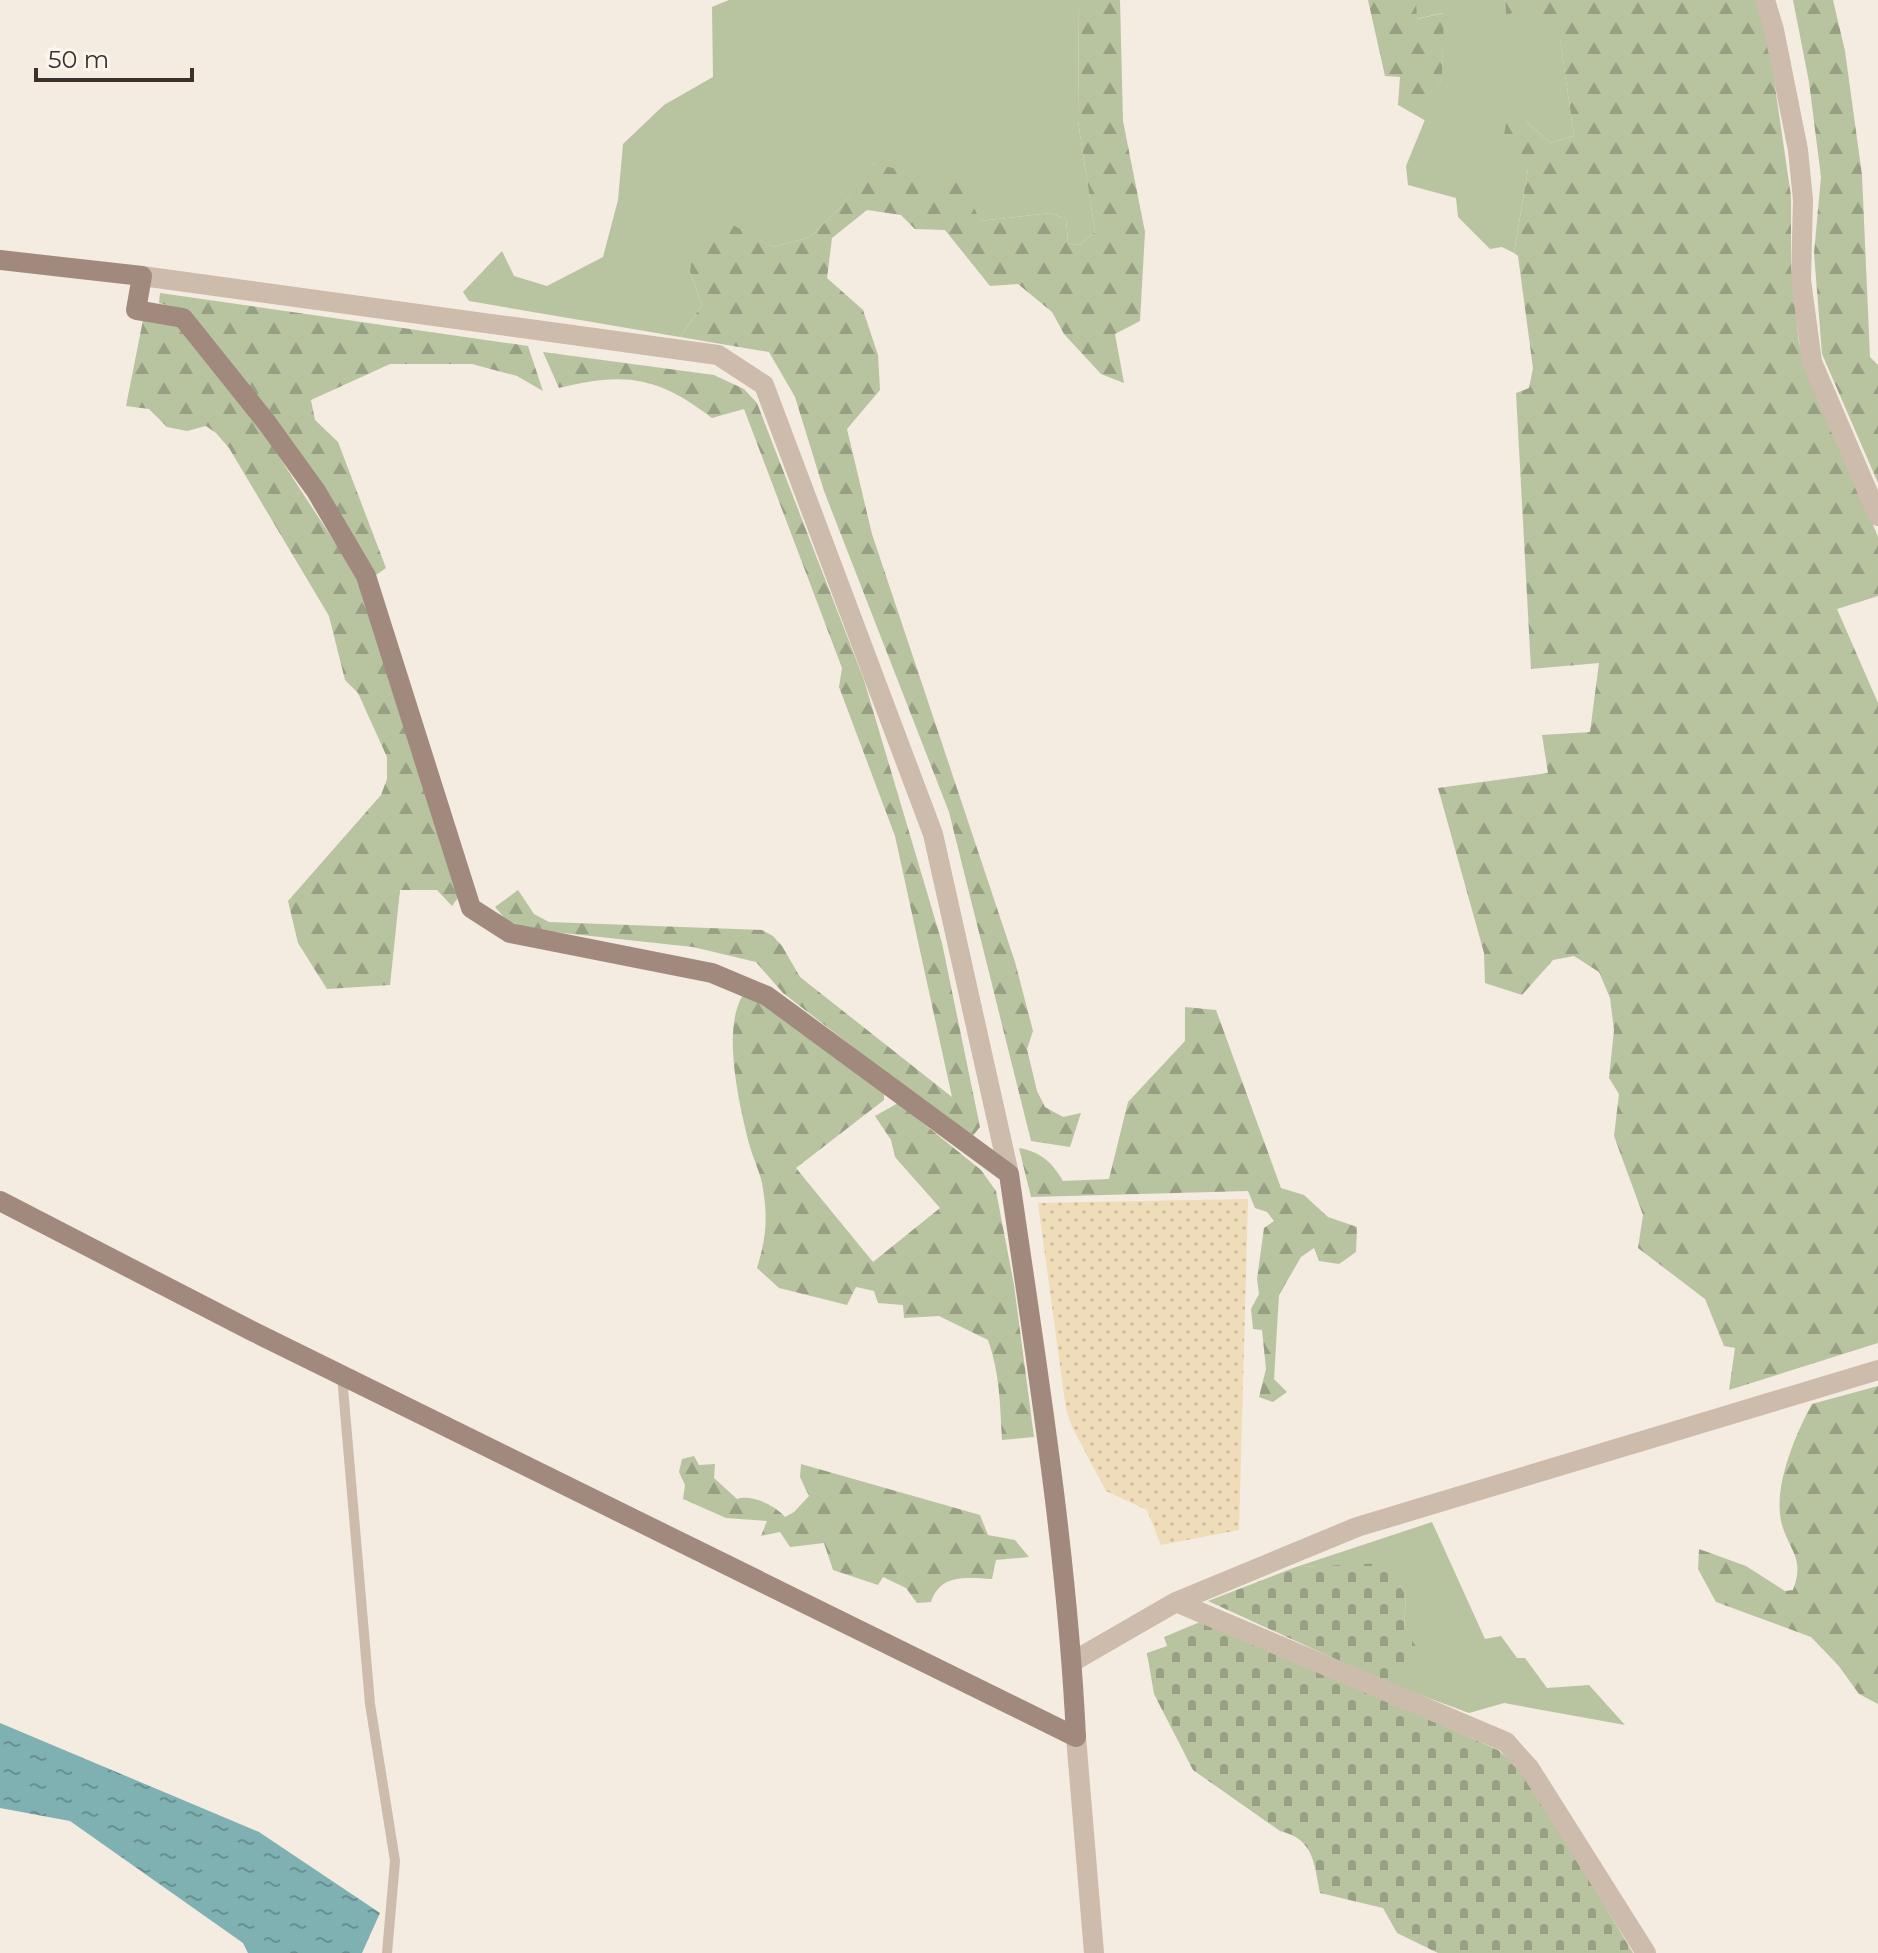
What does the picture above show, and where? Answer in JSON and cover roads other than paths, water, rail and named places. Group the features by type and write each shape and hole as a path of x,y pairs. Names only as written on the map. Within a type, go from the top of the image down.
{"street":[{"path":"1765,0 1798,150 1803,200 1801,280 1812,362 1878,516"},
{"path":"0,260 142,276 718,355 764,385 933,834 1009,1174 1046,1438 1072,1662 1094,1953"},
{"path":"142,276 136,310 183,318 267,423 316,491 366,576 471,908 510,933 712,973 767,996 1009,1174"},
{"path":"0,1201 342,1376 1076,1737"},
{"path":"1072,1662 1176,1602 1357,1527 1878,1370"},
{"path":"1176,1602 1506,1742 1530,1769 1646,1953"}],"lane":[{"path":"342,1376 370,1704 395,1861 387,1953"}],"water":[{"path":"0,1723 259,1832 380,1913 362,1953 248,1953 243,1943 70,1821 0,1808"}]}
